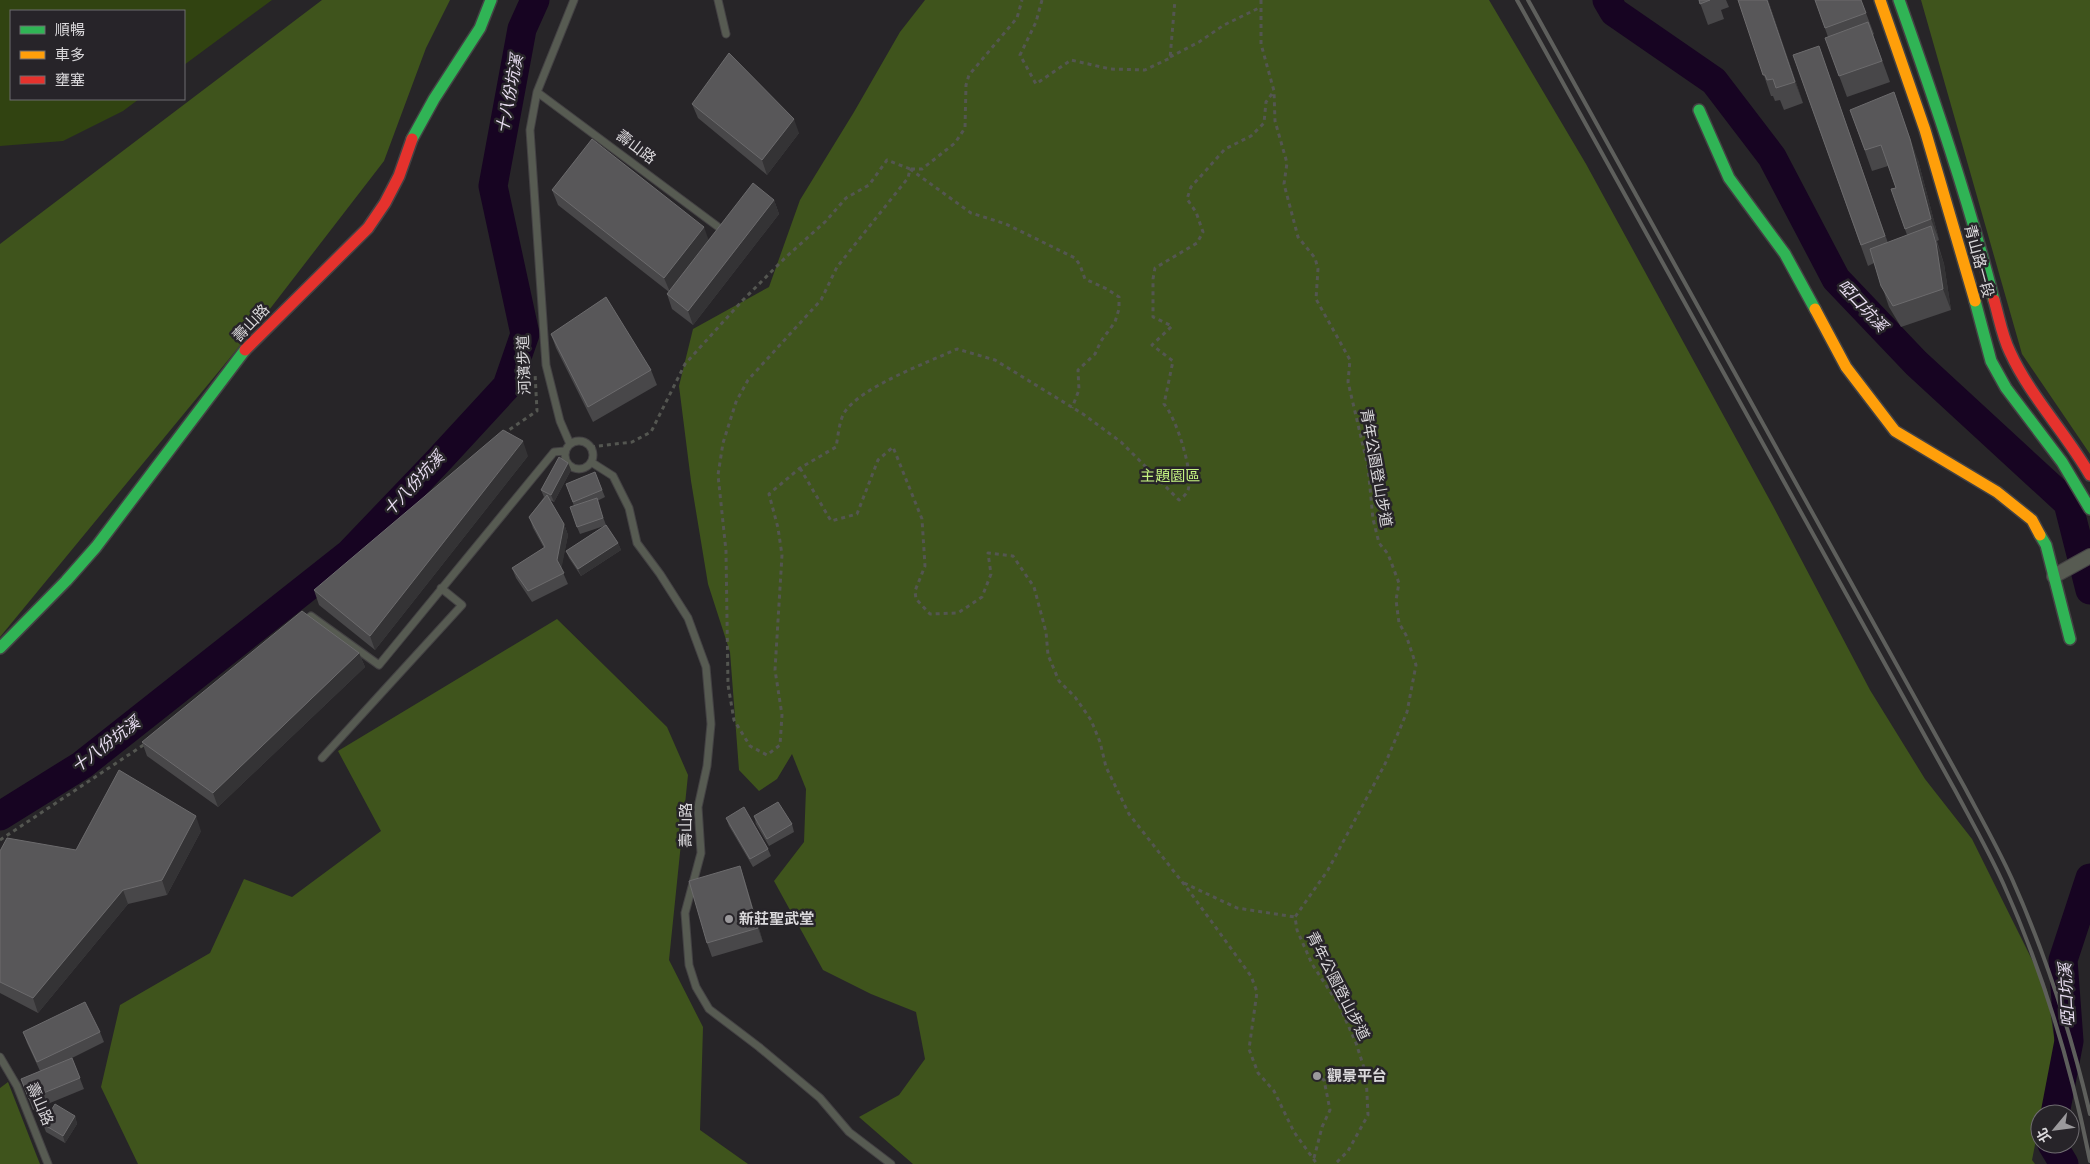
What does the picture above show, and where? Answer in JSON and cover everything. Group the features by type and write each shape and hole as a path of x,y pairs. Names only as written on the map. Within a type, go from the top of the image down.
{"street":[{"name":"壽山路","path":"0,648 66,581 96,547 234,362 258,334 368,228 385,203 399,176 414,135 434,99 480,28 490,0"},
{"name":"青山路一段","path":"1880,0 1925,130 1956,232 1991,361 2006,388 2062,462 2090,509"},
{"name":"青山路一段","path":"1899,0 1941,120 1976,230 2001,326 2010,351 2023,377 2077,452 2090,475"},
{"path":"1699,110 1728,178 1785,254 1846,367 1895,431 1998,492 2032,520 2046,545 2070,638"},
{"path":"2054,576 2090,556"}],"lane":[{"path":"570,444 560,421 546,365 530,130 537,92 574,0"},
{"path":"718,0 726,34"},
{"name":"壽山路","path":"537,92 717,226"},
{"path":"579,441 584,442 591,448 593,458 584,468 576,468 566,460 566,451 570,444 579,441"},
{"path":"297,628 311,616 378,665 554,452 566,451"},
{"name":"壽山路","path":"591,462 612,476 629,508 637,543 660,574 688,618 706,667 711,724 707,766 698,807 701,853 685,913 688,965 696,987 709,1009 759,1047 820,1098 848,1132 891,1164"},
{"path":"322,758 462,606 441,588"},
{"name":"壽山路","path":"0,1057 17,1086 48,1164"}],"path":[{"path":"910,169 922,169 955,143 965,128 968,75 1017,18 1022,0"},
{"path":"1042,0 1036,22 1020,55 1036,84 1071,60 1110,69 1145,70 1199,42 1224,25 1261,7"},
{"path":"1170,58 1175,0"},
{"name":"青年公園登山步道","path":"1261,0 1261,44 1274,91 1275,121 1287,163 1284,184 1298,236 1315,258 1318,269 1316,299 1350,360 1348,382 1368,467 1373,519 1379,543 1388,554 1399,583 1396,600 1398,623 1406,635 1416,666 1407,712 1385,764 1328,870 1295,917 1297,930 1312,964 1339,1005 1356,1043 1366,1074 1368,1115 1348,1151 1335,1164"},
{"path":"910,169 908,178 837,267 821,300 748,380 736,402 723,444 718,475 726,551 728,684 734,720 750,746 767,755 780,745 782,715 775,670 782,555 778,528 769,494 800,468 836,446 844,413 856,400 886,382 957,349 994,360 1083,414 1120,442 1179,500 1186,494 1189,484 1187,463 1174,421 1164,404 1173,361 1152,344 1172,326 1153,316 1153,279 1155,268 1197,243 1203,232 1196,212 1187,199 1191,186 1201,178 1225,149 1251,136 1264,123 1266,102 1274,91"},
{"path":"591,448 632,442 651,432 685,364 743,300 786,257 826,221 846,198 869,185 887,160 910,169 971,213 1006,224 1075,258 1085,279 1119,297 1119,309 1115,322 1101,341 1095,354 1078,370 1079,390 1072,408"},
{"name":"河濱步道","path":"496,438 537,411 535,371"},
{"path":"800,468 831,521 857,514 878,460 893,447 922,519 925,566 915,591 916,598 930,614 958,613 982,597 991,574 988,553 1013,556 1034,588 1046,632 1048,655 1059,681 1075,697 1091,720 1100,742 1106,766 1129,814 1182,881 1252,976 1257,992 1249,1050 1258,1073 1274,1091 1294,1132 1317,1164"},
{"path":"0,840 151,740"},
{"path":"1182,881 1237,908 1295,917"},
{"path":"1314,1159 1322,1127 1331,1105 1324,1080 1317,1076"}],"green space":[{"path":"0,0 272,0 185,64 185,10 10,10 10,100 138,100 123,111 63,141 0,146"},
{"path":"322,0 450,0 426,48 384,161 266,314 0,637 0,244"},
{"name":"主題園區","path":"925,0 1489,0 1586,164 1773,506 1870,690 1925,779 1972,839 2047,990 2055,1044 2043,1104 2030,1104 2030,1154 2033,1154 2032,1160 2035,1164 913,1164 859,1117 899,1095 925,1059 916,1012 871,994 823,970 774,881 804,842 806,789 792,754 777,779 759,791 739,770 730,652 708,584 691,481 679,386 693,329 769,287 800,200 900,32"},
{"path":"1921,0 2090,0 2090,454 2022,354"},
{"path":"557,619 667,727 688,775 669,960 703,1027 700,1130 748,1164 138,1164 101,1087 120,1005 210,953 244,879 292,897 381,831 338,751"},
{"path":"8,1082 40,1164 0,1164 0,1088"}],"building":[{"path":"1699,0 1710,0 1700,4"},
{"path":"1738,0 1767,0 1795,82 1776,88 1773,79 1767,80 1765,75 1763,75"},
{"path":"1815,0 1861,0 1866,13 1825,28"},
{"path":"1868,22 1882,61 1839,76 1825,38"},
{"path":"1819,46 1885,236 1861,245 1793,55"},
{"path":"729,53 794,119 762,160 692,104"},
{"path":"1894,92 1910,139 1931,219 1905,229 1891,189 1896,188 1881,145 1865,150 1850,110"},
{"path":"592,139 704,227 664,278 552,190"},
{"path":"753,183 774,200 688,311 667,294"},
{"path":"1931,226 1936,243 1943,289 1893,306 1881,286 1870,249"},
{"path":"606,297 651,370 588,407 551,334"},
{"path":"503,430 523,441 370,636 314,590"},
{"path":"559,457 568,463 551,495 541,490"},
{"path":"595,472 602,490 573,502 566,484"},
{"path":"547,495 564,524 557,560 564,573 528,591 512,568 545,547 529,517"},
{"path":"597,498 603,518 577,527 570,507"},
{"path":"606,525 618,543 578,569 566,551"},
{"path":"302,611 359,653 213,793 142,742"},
{"path":"119,770 196,816 162,880 123,890 33,998 0,982 0,851 7,838 76,850"},
{"path":"778,802 792,824 767,839 754,816"},
{"path":"744,807 768,849 750,859 726,818"},
{"name":"新莊聖武堂","path":"740,866 758,928 707,943 689,881"},
{"path":"85,1002 100,1032 37,1062 23,1032"},
{"path":"72,1058 80,1078 29,1099 21,1079"},
{"path":"55,1104 75,1116 63,1136 43,1124"}],"waterway":[{"name":"十八份坑溪","path":"0,816 82,765 349,554 507,386 525,334 493,186 522,29 535,0"},
{"name":"啞口坑溪","path":"1607,0 1614,12 1714,81 1772,157 1836,279 1916,363 2068,503 2090,590"},
{"name":"啞口坑溪","path":"2057,1104 2069,1041 2063,960 2090,878"},
{"name":"啞口坑溪","path":"2058,1154 2064,1164"}],"railway":[{"path":"1517,0 1992,860 2031,950 2043,985 2065,1054 2090,1161"},
{"path":"1528,0 2001,856 2047,965 2075,1054 2090,1114"}],"traffic: fast":[{"path":"412,139 434,99 480,28 491,0"},
{"path":"1899,0 1950,149 1994,300"},
{"path":"1699,110 1729,178 1785,254 1815,309"},
{"path":"1975,301 1991,361 2006,388 2062,462 2090,509"},
{"path":"0,648 66,581 96,547 245,350"},
{"path":"2040,535 2046,545 2070,639"}],"traffic: slow":[{"path":"1880,0 1925,130 1975,301"},
{"path":"1815,309 1846,367 1895,431 1997,492 2032,520 2040,535"}],"traffic: jam":[{"path":"245,350 368,228 385,203 399,176 412,139"},
{"path":"1994,300 2005,340 2018,368 2090,475"}],"place":[{"name":"新莊聖武堂","path":"729,919"},
{"name":"觀景平台","path":"1317,1076"}]}
